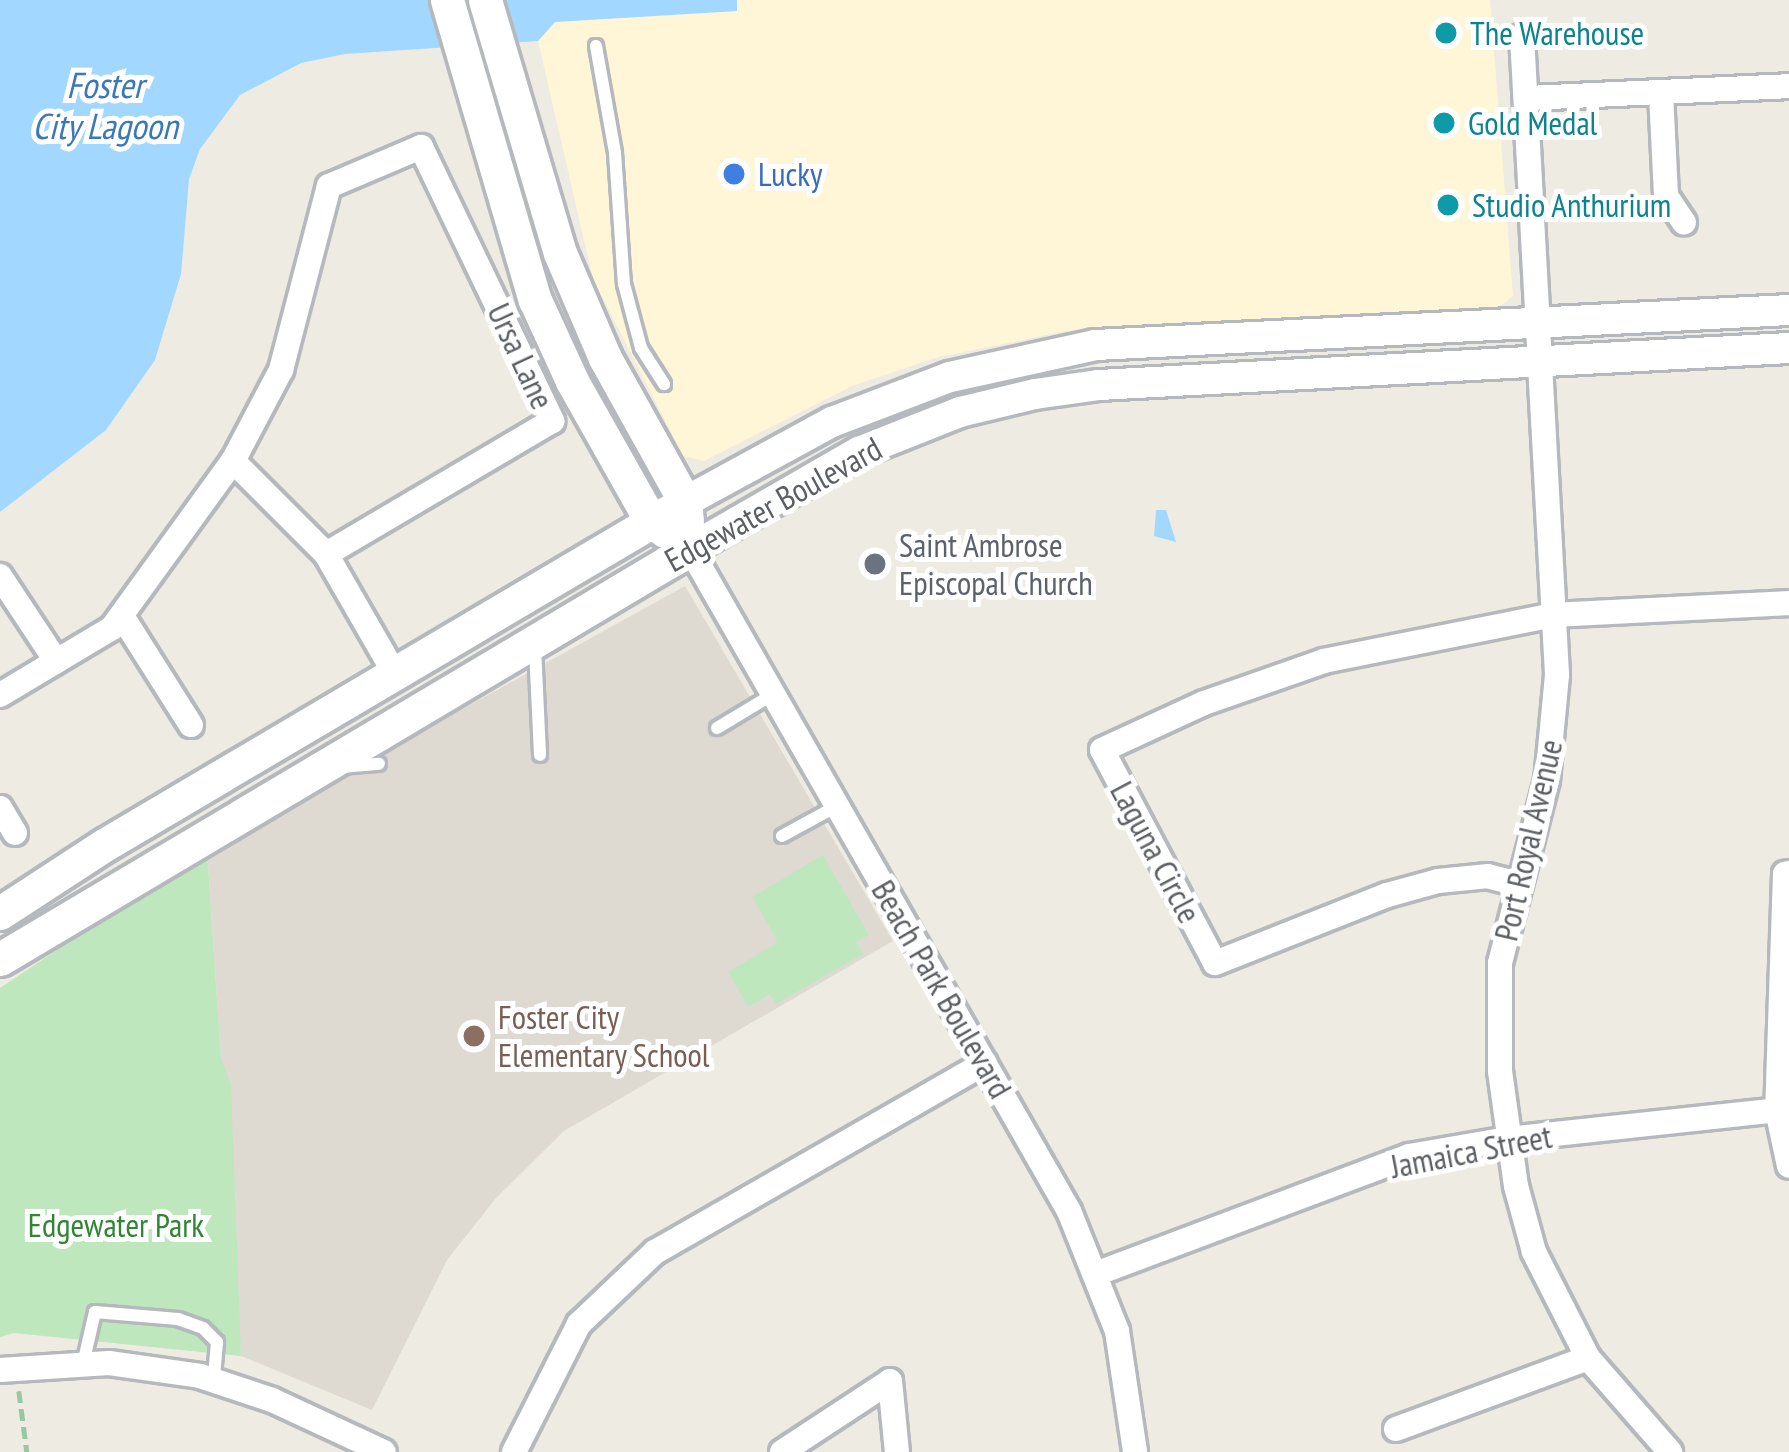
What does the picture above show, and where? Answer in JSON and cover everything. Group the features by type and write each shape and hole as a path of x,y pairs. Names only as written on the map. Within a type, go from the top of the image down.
{"main road":[{"name":"Beach Park Boulevard","path":"447,0 536,300 572,381 651,521 690,549"},
{"name":"Beach Park Boulevard","path":"485,0 560,254 605,358 685,502 690,549"},
{"name":"Edgewater Boulevard","path":"0,913 685,502"},
{"name":"Edgewater Boulevard","path":"0,959 690,549"}],"street":[{"name":"Port Royal Avenue","path":"1522,36 1557,675 1550,763 1504,935 1498,988 1508,1139 1534,1252 1588,1358 1670,1452"},
{"path":"1528,98 1789,86"},
{"path":"1661,93 1666,196 1684,224"},
{"name":"Ursa Lane","path":"233,461 281,370 329,186 421,147 552,421 326,554"},
{"name":"Edgewater Boulevard","path":"685,502 832,422 950,377 1096,345 1789,310"},
{"name":"Edgewater Boulevard","path":"690,549 859,452 960,412 1035,394 1099,385 1789,348"},
{"path":"0,695 112,628 233,461 326,554 395,674"},
{"name":"Beach Park Boulevard","path":"690,549 1069,1210 1098,1273 1117,1331 1135,1452"},
{"path":"0,576 56,661"},
{"path":"1554,615 1789,602"},
{"name":"Laguna Circle","path":"1519,884 1488,877 1438,881 1387,895 1215,963 1102,750 1204,703 1324,661 1554,615"},
{"path":"122,616 191,725"},
{"path":"0,808 16,832"},
{"path":"1789,873 1783,1110 1789,1166"},
{"path":"514,1452 579,1324 655,1252 985,1064"},
{"name":"Jamaica Street","path":"1098,1273 1409,1156 1508,1139 1783,1110"},
{"path":"1396,1429 1588,1358"},
{"path":"8,1368 109,1363 214,1381 272,1400 384,1452"},
{"path":"782,1452 890,1381 897,1452"}],"lane":[{"path":"596,46 615,153 624,284 641,348 664,384"},
{"path":"535,638 540,755"},
{"path":"717,728 772,695"},
{"path":"322,768 379,764"},
{"path":"782,836 837,806"},
{"path":"83,1364 95,1312 178,1318 203,1328 217,1342 214,1381"}],"path":[{"path":"8,1368 27,1452"}],"shaded area":[{"path":"737,0 1490,0 1513,296 1500,307 1066,331 935,358 852,386 704,461 683,456 593,279 538,41 555,22 737,11"},
{"name":"Foster City Elementary School","path":"685,586 893,941 564,1131 496,1198 447,1260 372,1410 241,1356 207,850"}],"green space":[{"name":"Edgewater Park","path":"207,850 221,1058 231,1085 241,1356 14,1333 0,1337 0,988"},
{"path":"823,855 869,935 856,942 863,954 776,1004 770,994 748,1007 728,972 778,942 752,897"}],"water":[{"name":"Foster City Lagoon","path":"0,0 737,0 737,11 555,22 538,41 345,54 301,63 240,95 200,149 189,179 181,274 155,360 106,430 0,512"},
{"path":"1156,510 1166,510 1176,542 1154,536"}],"place":[{"name":"The Warehouse","path":"1446,33"},
{"name":"Gold Medal","path":"1444,123"},
{"name":"Lucky","path":"734,174"},
{"name":"Studio Anthurium","path":"1448,205"},
{"name":"Saint Ambrose Episcopal Church","path":"875,564"},
{"name":"Foster City Elementary School","path":"474,1036"}]}
